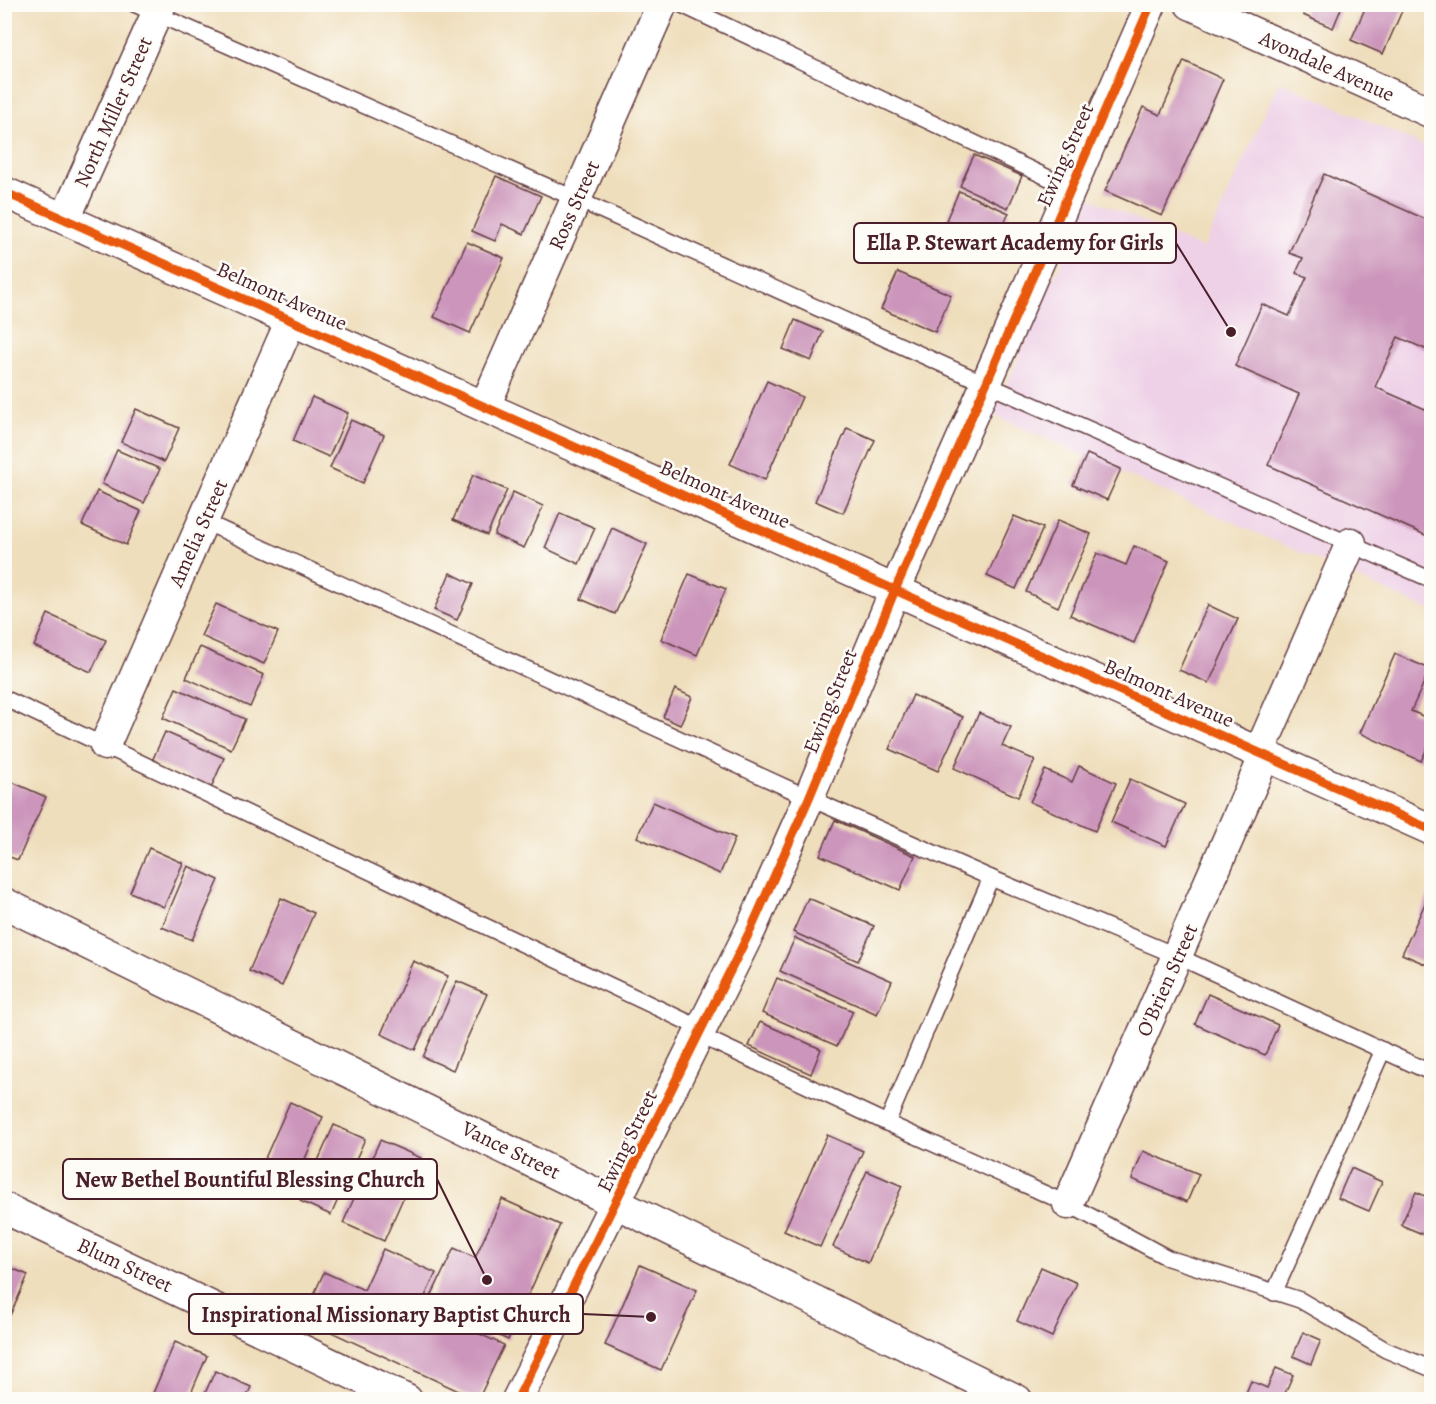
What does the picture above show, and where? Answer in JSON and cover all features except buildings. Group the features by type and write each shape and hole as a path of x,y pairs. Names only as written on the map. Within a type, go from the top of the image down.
{"street":[{"name":"Ross Street","path":"485,406 662,4"},
{"name":"Ewing Street","path":"517,1400 751,929 809,798 895,590 987,384 1151,4"},
{"name":"Avondale Avenue","path":"1190,4 1431,113"},
{"name":"North Miller Street","path":"65,219 151,8"},
{"name":"Belmont Avenue","path":"4,192 1431,830"},
{"name":"Amelia Street","path":"105,745 291,320"},
{"name":"O'Brien Street","path":"1068,1204 1177,956 1351,543"},
{"name":"Vance Street","path":"4,903 1017,1400"},
{"name":"Blum Street","path":"4,1208 407,1400"}],"lane":[{"path":"680,4 1070,188"},
{"path":"151,8 987,384 1431,580"},
{"path":"203,521 809,798 1177,956 1431,1073"},
{"path":"4,698 887,1123 1068,1204 1168,1258 1300,1300 1386,1350 1431,1369"},
{"path":"887,1123 966,931 991,878"},
{"path":"1274,1293 1383,1050"}],"shaded area":[{"path":"1279,81 1431,149 1431,611 993,415 1090,198 1203,249"}],"cycle path":[{"path":"517,1400 751,929 809,798 895,590 1151,4"},
{"path":"4,192 1432,830"}],"place":[{"name":"Ella P. Stewart Academy for Girls","path":"1231,332"},
{"name":"New Bethel Bountiful Blessing Church","path":"487,1280"},
{"name":"Inspirational Missionary Baptist Church","path":"651,1317"}]}
